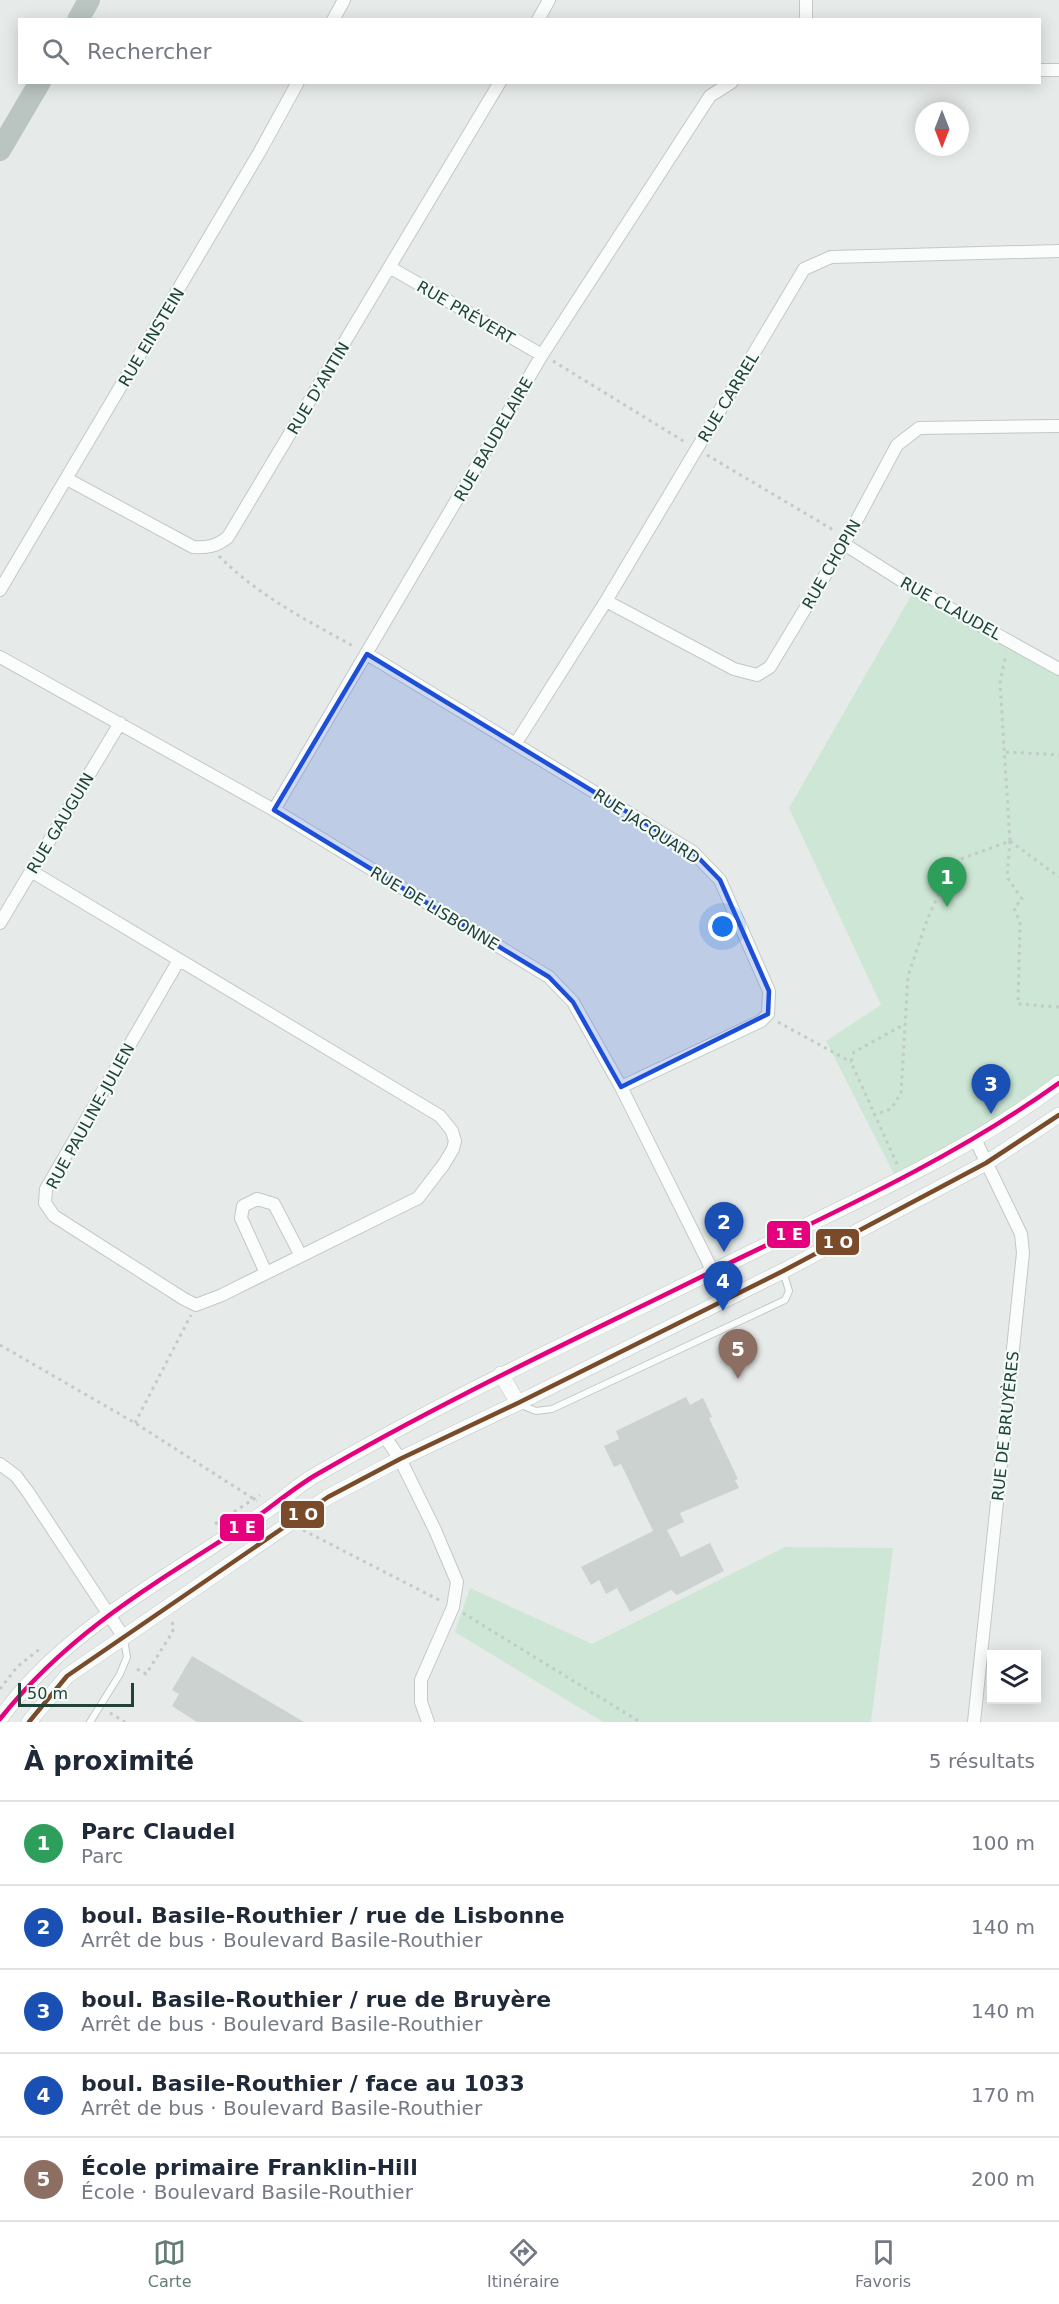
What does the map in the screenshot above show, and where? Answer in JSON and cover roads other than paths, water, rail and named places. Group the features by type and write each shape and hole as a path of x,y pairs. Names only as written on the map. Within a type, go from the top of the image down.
{"highway":[{"path":"79,18 90,0"},
{"path":"0,150 39,84"}],"street":[{"path":"334,18 344,0"},
{"path":"539,18 549,0"},
{"path":"806,0 806,18"},
{"path":"1041,70 1059,70"},
{"name":"RUE EINSTEIN","path":"0,590 259,153 297,84"},
{"name":"RUE D'ANTIN","path":"67,479 193,546 218,545 228,537 391,268 499,84"},
{"name":"RUE BAUDELAIRE","path":"274,810 542,355 711,96 729,84"},
{"name":"RUE CARREL","path":"516,743 606,601 804,269 831,257 1059,251"},
{"name":"RUE PRÉVERT","path":"391,268 542,355"},
{"name":"RUE CHOPIN","path":"606,601 734,669 757,675 770,667 844,544 897,445 919,428 1059,426"},
{"name":"RUE CLAUDEL","path":"844,544 915,589 1059,669"},
{"name":"RUE JACQUARD","path":"367,654 693,852 720,880 769,990 770,1004 766,1015 761,1021 621,1087"},
{"name":"RUE DE LISBONNE","path":"0,657 274,810 549,977 573,1002 621,1087 727,1300"},
{"name":"RUE GAUGUIN","path":"0,922 120,723"},
{"path":"31,871 440,1116 452,1131 455,1141 453,1149 418,1198 301,1256 266,1273 241,1218 243,1206 258,1199 274,1204 301,1256"},
{"name":"RUE PAULINE-JULIEN","path":"179,960 46,1189 45,1203 54,1216 196,1305 266,1273"},
{"path":"0,1719 13,1700 37,1674 110,1613 270,1508 311,1478 501,1374 712,1272 975,1139 1028,1106 1059,1083"},
{"path":"29,1722 67,1676 328,1497 400,1459 783,1271 986,1163 1059,1115"},
{"name":"RUE DE BRUYÈRES","path":"974,1722 1023,1253 1021,1234 975,1139"},
{"path":"501,1374 518,1403"},
{"path":"385,1437 400,1459 435,1530 457,1582 453,1607 421,1680 421,1702 428,1722"},
{"path":"0,1464 16,1476 28,1492 110,1613 123,1636"}],"lane":[{"path":"518,1403 536,1412 552,1409 785,1300 789,1291 783,1271"},
{"path":"90,1722 120,1674 127,1657 123,1636"}],"place":[{"name":"Parc Claudel","path":"947,907"},
{"name":"boul. Basile-Routhier / rue de Bruyère","path":"991,1114"},
{"name":"boul. Basile-Routhier / rue de Lisbonne","path":"724,1252"},
{"name":"boul. Basile-Routhier / face au 1033","path":"723,1311"},
{"name":"École primaire Franklin-Hill","path":"738,1379"}]}
